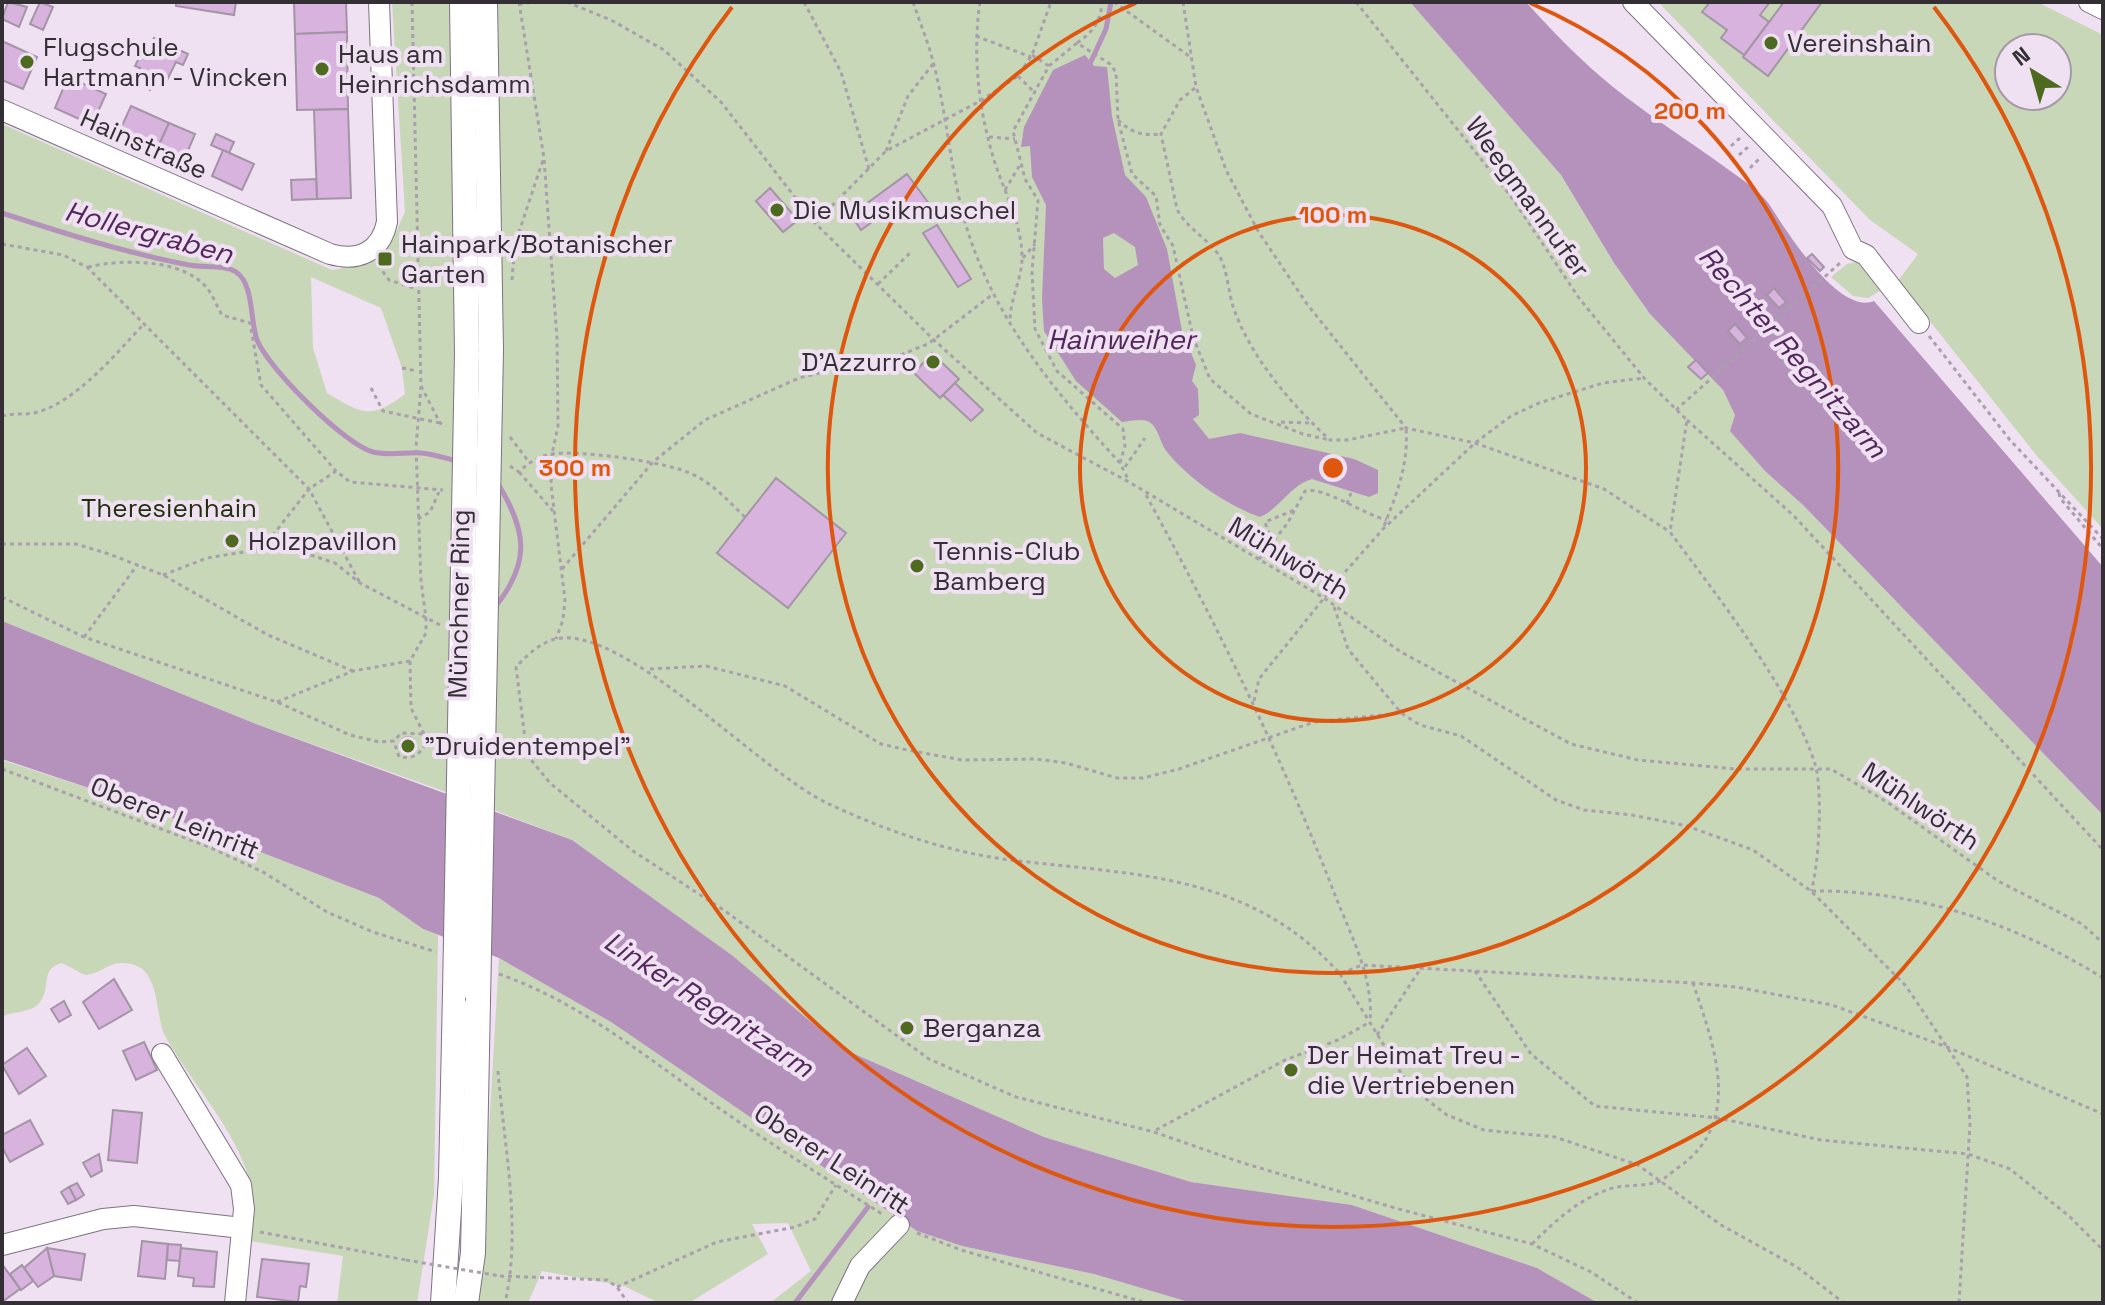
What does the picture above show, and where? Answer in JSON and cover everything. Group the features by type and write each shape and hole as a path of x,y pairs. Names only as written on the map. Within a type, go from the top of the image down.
{"main road":[{"name":"Münchner Ring","path":"462,2 479,352"},
{"name":"Münchner Ring","path":"466,1303 473,1253 466,997 485,2"},
{"name":"Münchner Ring","path":"443,1303 466,997"}],"street":[{"path":"370,251 385,235 388,212 379,2"},
{"path":"2089,2 2103,9"},
{"path":"1637,3 1832,206 1853,249 1866,255 1919,323"},
{"name":"Hainstraße","path":"2,110 346,258 370,251"},
{"path":"162,1054 231,1163 241,1185 242,1228 235,1303"},
{"path":"2,1245 103,1219 134,1216 242,1228"},
{"path":"848,1300 860,1266 899,1225"}],"path":[{"path":"394,741 399,757 409,759 423,748 424,734 411,708 410,661 426,633 416,447 419,420 412,2"},
{"path":"536,2 520,3 544,158 557,339 558,426 552,454 563,620 556,639"},
{"name":"Mühlwörth","path":"567,2 611,20 664,50 721,102 815,223 934,340 1037,433 1129,482 1324,598 1401,652 1571,744 1638,760 1736,769 1831,769 1861,785 1998,881 2082,924 2103,943"},
{"path":"804,2 841,72 869,169"},
{"path":"913,2 934,63 956,187 969,234 993,294 1038,368 1120,463 1129,482"},
{"path":"980,2 976,36 982,100 989,137 1023,258"},
{"path":"815,223 886,151 982,100 1018,76 1032,56 1051,2"},
{"path":"1102,2 1095,26 1049,66 1016,122 1015,139 1025,179 1038,200 1032,272 1035,329 1057,371 1123,429 1125,446 1120,463"},
{"path":"1183,2 1196,87 1226,170 1258,231 1307,304 1406,428 1408,451 1383,529"},
{"name":"Weegmannufer","path":"1356,2 1512,198 1579,298 1644,378 1794,516 2103,850"},
{"path":"1115,3 1191,56"},
{"path":"976,36 1032,56 1049,66"},
{"path":"1065,40 1070,47"},
{"path":"1077,43 1110,64 1116,72 1118,120 1132,174 1156,196 1160,225 1173,246 1193,337 1210,379 1251,414 1303,434 1330,440 1363,438 1406,428 1475,443 1604,489 1670,532 1765,668 1816,767 1818,871 1811,891"},
{"path":"886,151 908,96 934,63"},
{"path":"1018,76 1034,92"},
{"path":"1196,87 1180,100 1161,134 1182,220 1220,256 1233,309 1246,339 1312,423 1330,440"},
{"path":"1118,120 1130,131 1145,136 1161,134"},
{"path":"989,137 1015,139"},
{"path":"511,290 515,244 544,158"},
{"path":"1005,190 1021,163"},
{"path":"2,244 63,255 87,267 309,489 360,583"},
{"path":"1010,321 1010,302 1023,258 1035,244"},
{"path":"370,251 389,280 417,289"},
{"path":"877,285 910,253"},
{"path":"87,267 113,261 175,268 206,286 222,315 250,323 261,385 336,471 350,482 439,492 430,512 418,519"},
{"path":"1676,410 1830,273"},
{"path":"562,569 653,462 705,420 762,392 829,369 870,367 934,340 993,294"},
{"path":"1919,323 2010,440 2103,539"},
{"path":"2,416 34,413 61,399 93,377 143,325"},
{"path":"402,368 418,372"},
{"path":"1254,703 1259,679 1324,598 1383,529 1475,443 1511,416 1539,403 1603,383 1644,378"},
{"path":"371,388 383,411 440,423"},
{"path":"1670,532 1687,420"},
{"path":"1277,422 1312,423"},
{"path":"504,431 519,445 529,462"},
{"path":"1124,469 1145,438"},
{"path":"552,454 653,462 689,472 713,486 745,517"},
{"path":"262,549 309,489 336,471"},
{"path":"519,472 554,512"},
{"path":"1259,559 1303,494 1313,489 1332,494 1346,505 1387,520"},
{"path":"2059,491 2060,498 2103,549"},
{"path":"1145,493 1254,703 1362,965 1372,998 1370,1022"},
{"path":"1346,505 1351,493"},
{"path":"1272,542 1265,522 1294,510"},
{"path":"2,544 76,544 138,564 268,635 353,671"},
{"path":"163,575 207,558 286,547 335,563 360,583 426,618"},
{"path":"84,637 138,564"},
{"path":"2,597 84,637 277,702 350,735 379,742 394,741 401,733 424,734 453,747"},
{"path":"1334,605 1348,649 1401,713 1420,725 1461,736 1556,800 1584,810 1632,815 1687,826 1753,850 1811,891 1906,986 1967,1077 1968,1154 1959,1303"},
{"path":"1638,1303 1591,1272 1532,1244 1288,1176 1154,1132 1016,1097 929,1059 725,911 633,851 550,783 527,755 516,667 527,655 556,639 586,640 648,669 782,777 870,824 914,838 1018,861 1162,876 1219,893 1279,922 1340,974 1409,1086 1447,1115 1484,1130 1555,1137 1638,1165 1721,1225 1797,1267 1844,1303"},
{"path":"277,702 353,671 410,661"},
{"path":"648,669 706,666 785,686 881,744 962,760 1036,759 1066,763 1117,778 1143,778 1179,769 1314,722 1401,713"},
{"path":"493,745 527,755"},
{"name":"Oberer Leinritt","path":"2,769 209,847 263,872 327,912 373,932"},
{"path":"1811,891 1886,894 1960,911 2022,933 2103,978"},
{"path":"1340,974 1362,965 1736,987 1832,1005 1947,1047 2103,1114"},
{"path":"1377,1035 1420,970"},
{"path":"1475,971 1531,1054 1595,1106 1718,1118 1821,1140 1968,1154 2010,1169 2069,1216 2103,1250"},
{"path":"1532,1244 1564,1212 1614,1188 1660,1181 1699,1150 1718,1118 1717,1065 1693,983"},
{"name":"Oberer Leinritt","path":"526,984 642,1052 899,1225 961,1250 1147,1303"},
{"path":"1154,1132 1285,1060 1338,1040 1370,1022"},
{"path":"498,1069 512,1228 511,1276 505,1303"},
{"path":"617,1287 717,1242 795,1227 815,1219 836,1185"},
{"path":"242,1228 500,1276 607,1280 617,1287 628,1303"}],"green space":[{"name":"Theresienhain","path":"392,2 449,2 458,349 449,793 256,724 2,621 2,124 332,270 367,264 390,245 405,212","holes":["311,277 381,308 402,368 405,394 383,408 366,411 349,406 327,393 313,348"]},
{"path":"496,2 1410,2 1561,175 1614,263 1650,314 1723,390 1735,415 1731,431 1765,471 1803,505 2103,815 2103,1303 1598,1303 1537,1268 1352,1205 1191,1182 1044,1137 843,1049 733,956 572,840 494,810 503,351"},
{"path":"1663,2 2037,2 2103,35 2103,529 2037,456 1898,281 1918,254 1870,220 1661,5"},
{"path":"1861,261 1887,287 1868,298 1853,296 1831,277 1847,264"},
{"path":"2,760 131,802 379,898 423,929 438,935 434,1195 417,1303 337,1303 343,1256 250,1241 254,1212 251,1185 241,1158 228,1132 164,1034 154,988 143,970 133,964 120,963 85,975 62,963 55,965 49,973 39,1004 2,1017"},
{"path":"499,958 611,1022 917,1231 962,1246 1094,1274 1192,1303 770,1303 811,1271 788,1223 752,1224 768,1254 689,1303 659,1303 624,1286 542,1271 528,1303 479,1303"}],"water":[{"name":"Rechter Regnitzarm","path":"1410,2 1526,2 1613,87 1759,193 1814,268 1845,296 1860,302 1874,301 2103,567 2103,815 1803,505 1765,471 1730,431 1735,415 1723,390 1650,314 1614,263 1561,175"},
{"name":"Hainweiher","path":"1085,55 1094,66 1107,67 1112,116 1125,175 1146,197 1167,249 1182,331 1196,365 1192,381 1198,389 1199,415 1193,419 1209,439 1240,433 1354,459 1378,470 1378,493 1369,497 1312,479 1298,486 1260,517 1222,499 1186,472 1167,452 1152,424 1142,420 1122,422 1076,381 1044,331 1042,298 1046,205 1032,177 1030,146 1021,147 1024,127 1053,70","holes":["1114,233 1135,247 1138,265 1115,278 1104,269 1103,238"]},
{"name":"Linker Regnitzarm","path":"2,621 256,724 572,840 733,956 843,1049 1044,1137 1191,1182 1352,1205 1537,1268 1598,1303 1192,1303 1094,1274 962,1246 917,1231 611,1022 499,958 423,929 379,898 131,802 2,759"}],"building":[{"path":"8,2 27,7 19,27 2,19"},
{"path":"40,2 53,7 43,30 30,24"},
{"path":"176,2 236,2 234,15 176,6"},
{"path":"294,2 346,2 347,32 295,34"},
{"path":"1710,2 1770,2 1760,15 1769,22 1744,55 1721,38 1727,30 1702,12"},
{"path":"1784,2 1822,2 1768,76 1743,57"},
{"name":"Haus am Heinrichsdamm","path":"347,32 348,109 297,110 295,34"},
{"path":"154,38 188,54 183,65 176,62 164,86 154,82 150,90 133,82 140,68 135,66 146,44 150,46"},
{"path":"2,41 37,57 23,89 2,80"},
{"path":"68,77 106,94 92,125 55,108"},
{"path":"131,106 169,123 158,147 120,130"},
{"path":"348,109 351,198 317,199 314,110"},
{"path":"169,123 195,134 185,158 158,147"},
{"path":"216,134 234,142 229,153 211,145"},
{"path":"223,150 254,164 242,190 212,176"},
{"path":"907,174 930,205 916,216 903,199 861,230 851,215"},
{"path":"316,179 317,199 292,200 291,180"},
{"name":"Die Musikmuschel","path":"770,188 798,220 783,232 756,201"},
{"path":"937,225 971,279 958,287 923,233"},
{"path":"1812,254 1824,267 1820,271 1807,258"},
{"path":"1774,288 1786,302 1779,308 1767,295"},
{"path":"1735,324 1747,338 1740,344 1728,331"},
{"path":"932,353 959,379 940,398 914,373"},
{"path":"1696,360 1708,373 1701,379 1688,367"},
{"path":"955,383 983,410 971,421 943,395"},
{"path":"776,478 846,533 788,608 717,553"},
{"name":"Holzpavillon","path":"232,533 238,535 238,547 232,549 226,547 224,541 226,535"},
{"name":"\"Druidentempel\"","path":"408,737 416,745 408,753 400,745"},
{"path":"114,979 132,1010 99,1029 83,1002"},
{"path":"64,1001 71,1015 59,1022 51,1009"},
{"path":"144,1042 157,1070 136,1080 123,1051"},
{"path":"27,1048 46,1076 19,1094 2,1065"},
{"path":"113,1110 142,1113 137,1163 108,1160"},
{"path":"30,1120 43,1144 10,1162 2,1147 2,1135"},
{"path":"99,1154 102,1171 91,1177 83,1163"},
{"path":"77,1183 84,1195 76,1200 69,1187"},
{"path":"69,1187 76,1200 68,1204 61,1192"},
{"path":"142,1241 168,1244 165,1279 138,1276"},
{"path":"168,1244 181,1245 180,1261 167,1260"},
{"path":"47,1248 85,1254 81,1280 54,1276"},
{"path":"47,1248 54,1276 38,1287 24,1268"},
{"path":"181,1248 217,1252 214,1287 193,1286 194,1278 178,1276"},
{"path":"262,1259 309,1264 306,1287 300,1286 298,1302 257,1297"},
{"path":"2,1264 20,1289 2,1302"},
{"path":"22,1265 33,1281 21,1290 10,1274"}],"waterway":[{"path":"1088,68 1106,29 1111,2"},
{"name":"Hollergraben","path":"2,213 142,255 236,272 246,285 257,340 264,353 291,386 327,421 373,452 421,453 457,461"},
{"name":"Hollergraben","path":"495,607 515,575 521,545 514,515 497,482"},
{"path":"795,1303 868,1207"}],"place":[{"name":"Vereinshain","path":"1771,43"},
{"name":"Flugschule Hartmann - Vincken","path":"27,62"},
{"name":"Haus am Heinrichsdamm","path":"322,69"},
{"name":"Die Musikmuschel","path":"777,210"},
{"name":"Hainpark/Botanischer Garten","path":"385,259"},
{"name":"D'Azzurro","path":"933,362"},
{"name":"Holzpavillon","path":"232,541"},
{"name":"Tennis-Club Bamberg","path":"917,566"},
{"name":"\"Druidentempel\"","path":"408,746"},
{"name":"Berganza","path":"907,1028"},
{"name":"Der Heimat Treu - die Vertriebenen","path":"1291,1070"}]}
